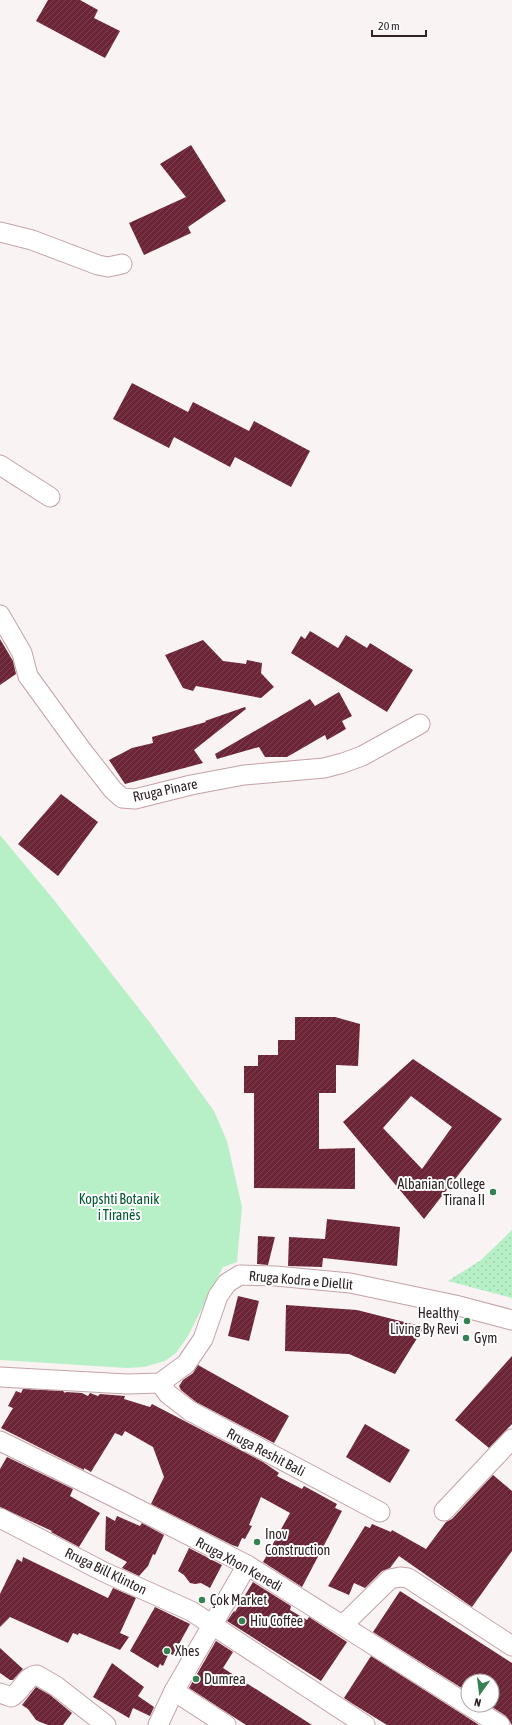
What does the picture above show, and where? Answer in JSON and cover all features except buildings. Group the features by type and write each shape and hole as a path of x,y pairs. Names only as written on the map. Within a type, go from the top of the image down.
{"street":[{"path":"0,232 32,240 98,265 108,267 122,264"},
{"path":"0,466 50,497"},
{"name":"Rruga Pinare","path":"0,615 22,653 28,676 80,749 113,790 122,798 135,799 191,785 244,775 304,770 337,765 362,756 420,724"},
{"name":"Rruga Kodra e Diellit","path":"160,1383 186,1364 203,1339 218,1296 227,1283 240,1275 276,1276 350,1283 455,1305 512,1320"},
{"path":"0,1377 127,1384 160,1383"},
{"name":"Rruga Reshit Bali","path":"160,1383 168,1394 190,1411 380,1512"},
{"path":"444,1511 512,1439"},
{"name":"Rruga Xhon Kenedi","path":"0,1441 247,1565 460,1700"},
{"name":"Rruga Bill Klinton","path":"0,1518 104,1572 191,1611 365,1725"},
{"path":"158,1725 174,1691 247,1565"},
{"path":"343,1625 390,1579 400,1577 408,1578 512,1646"},
{"path":"0,1693 11,1697 15,1695 30,1677 37,1676 56,1686 106,1725"},
{"path":"174,1691 226,1725"},
{"name":"Rruga Xhon Kenedi","path":"481,1713 500,1725"}],"green space":[{"name":"Kopshti Botanik i Tiranës","path":"0,835 54,900 151,1024 214,1111 227,1141 242,1207 237,1262 223,1267 188,1336 176,1353 165,1361 144,1367 127,1368 0,1360"},
{"path":"512,1230 512,1298 448,1281 481,1260"}],"place":[{"name":"Albanian College Tirana II","path":"493,1192"},
{"name":"Healthy Living By Revi","path":"467,1321"},
{"name":"Gym","path":"466,1338"},
{"name":"Inov Construction","path":"257,1542"},
{"name":"Çok Market","path":"202,1600"},
{"name":"Hiu Coffee","path":"242,1621"},
{"name":"Xhes","path":"167,1651"},
{"name":"Dumrea","path":"196,1679"}]}
